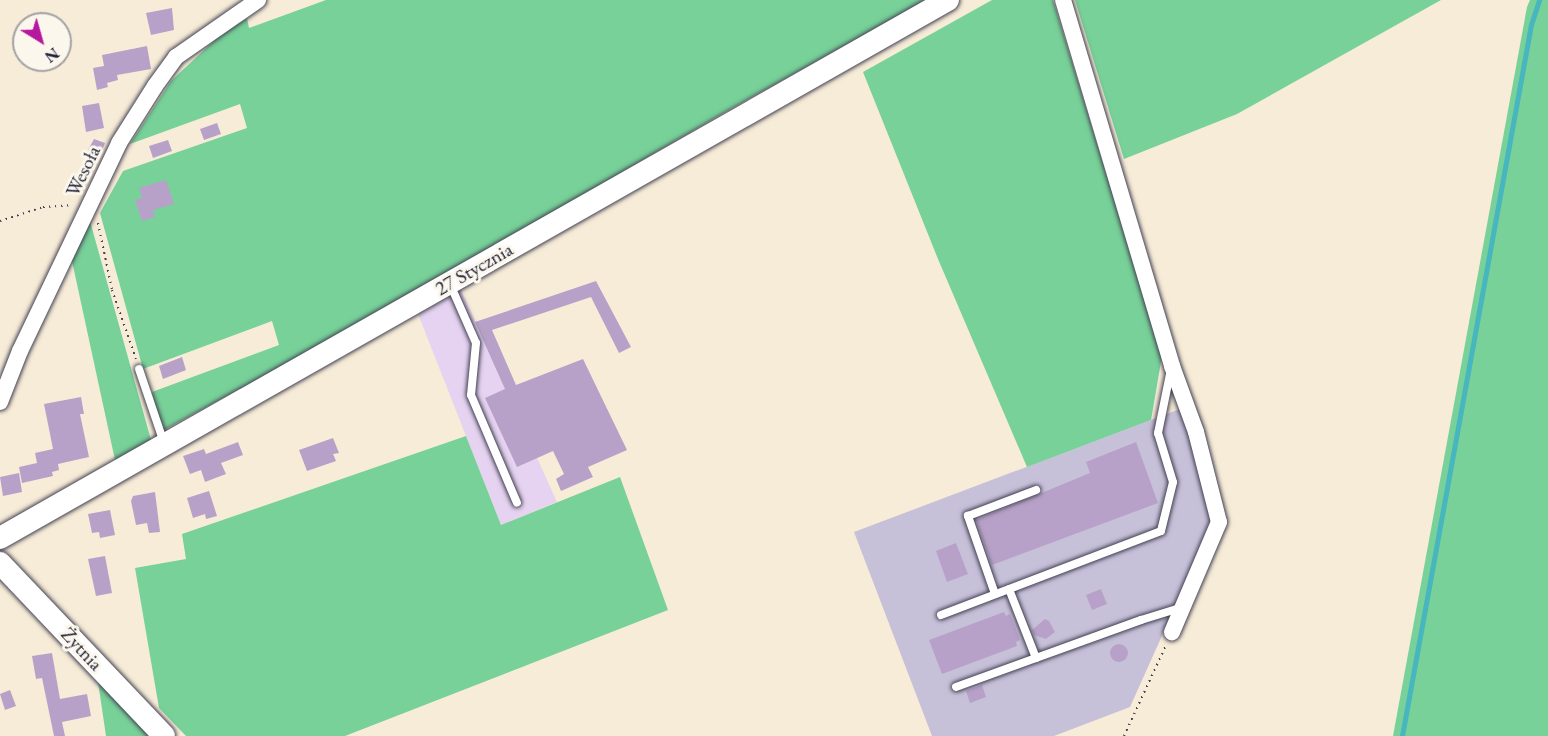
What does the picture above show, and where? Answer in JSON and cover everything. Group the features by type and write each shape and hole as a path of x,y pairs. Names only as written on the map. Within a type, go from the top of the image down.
{"street":[{"name":"Wesoła","path":"0,402 20,351 119,143 176,57 258,0"},
{"name":"27 Stycznia","path":"0,538 948,0"},
{"path":"1063,0 1172,366 1196,432 1219,522 1218,530 1172,632"},
{"name":"Żytnia","path":"0,563 164,736"}],"lane":[{"path":"449,283 476,343 471,395 517,503"},
{"path":"941,615 1161,531 1173,482 1158,433 1172,366"},
{"path":"139,369 164,443"},
{"path":"995,594 968,516 1036,490"},
{"path":"1009,589 1036,658"},
{"path":"956,687 1183,607"}],"path":[{"path":"0,221 43,207 70,204 87,210 97,219 112,290 139,369"},
{"path":"1124,736 1172,632"}],"shaded area":[{"path":"461,290 557,502 501,525 418,314"},
{"path":"1180,409 1213,522 1130,707 1054,736 932,736 854,532"}],"green space":[{"path":"326,0 926,0 727,111 379,313 162,431 152,392 279,345 272,321 143,369 100,213 123,171 247,128 240,104 130,144 171,81 216,39 247,18 249,28"},
{"path":"992,0 1053,0 1162,356 1151,420 1027,467 938,259 863,72"},
{"path":"1075,0 1441,0 1237,114 1124,159"},
{"path":"1530,0 1548,0 1548,736 1393,736 1527,7"},
{"path":"90,221 151,440 115,460 72,261"},
{"path":"466,436 501,525 620,477 668,610 345,736 186,736 159,708 135,568 186,559 182,534"},
{"path":"97,675 154,736 106,736"}],"building":[{"path":"172,8 174,30 151,35 146,13"},
{"path":"147,46 151,69 117,75 118,80 107,83 108,87 97,90 93,68 104,66 102,55"},
{"path":"99,103 104,128 86,132 82,106"},
{"path":"217,123 221,134 204,140 200,129"},
{"path":"94,139 105,143 100,155 88,150"},
{"path":"168,140 172,151 153,158 149,146"},
{"path":"166,180 174,204 153,210 155,217 142,221 135,200 142,198 139,188"},
{"path":"596,281 631,347 619,353 591,297 492,330 516,385 583,359 627,450 588,467 593,477 561,491 556,479 564,474 553,451 517,467 485,398 505,389 475,322"},
{"path":"182,357 186,370 163,379 159,366"},
{"path":"81,397 84,414 80,414 89,457 58,464 59,470 52,472 53,476 22,483 19,467 37,463 35,453 53,449 44,404"},
{"path":"333,438 339,453 333,454 336,461 307,471 299,450"},
{"path":"238,442 243,455 221,463 226,474 205,482 201,470 190,474 183,456 204,449 206,454"},
{"path":"1136,442 1158,503 992,565 976,520 1090,473 1086,462"},
{"path":"19,473 22,492 3,496 0,477"},
{"path":"209,491 217,516 206,519 205,514 193,518 187,498"},
{"path":"155,492 160,532 149,533 147,523 136,525 131,501 133,496"},
{"path":"110,510 115,535 100,538 99,532 92,533 88,514"},
{"path":"956,543 968,574 947,582 936,551"},
{"path":"105,556 112,593 96,596 88,559"},
{"path":"1101,589 1107,604 1092,610 1086,595"},
{"path":"1004,612 1006,616 1010,614 1020,640 1016,642 1017,646 942,674 929,640"},
{"path":"1045,619 1049,621 1055,632 1046,639 1034,635 1032,630"},
{"path":"1115,644 1123,644 1128,649 1126,660 1115,662 1110,657 1110,649"},
{"path":"52,653 60,699 87,694 91,716 62,722 65,736 54,736 42,678 36,679 32,656"},
{"path":"982,685 986,697 970,703 966,691"},
{"path":"10,690 16,706 5,710 0,694"}],"waterway":[{"path":"1402,736 1531,25 1539,0"}]}
